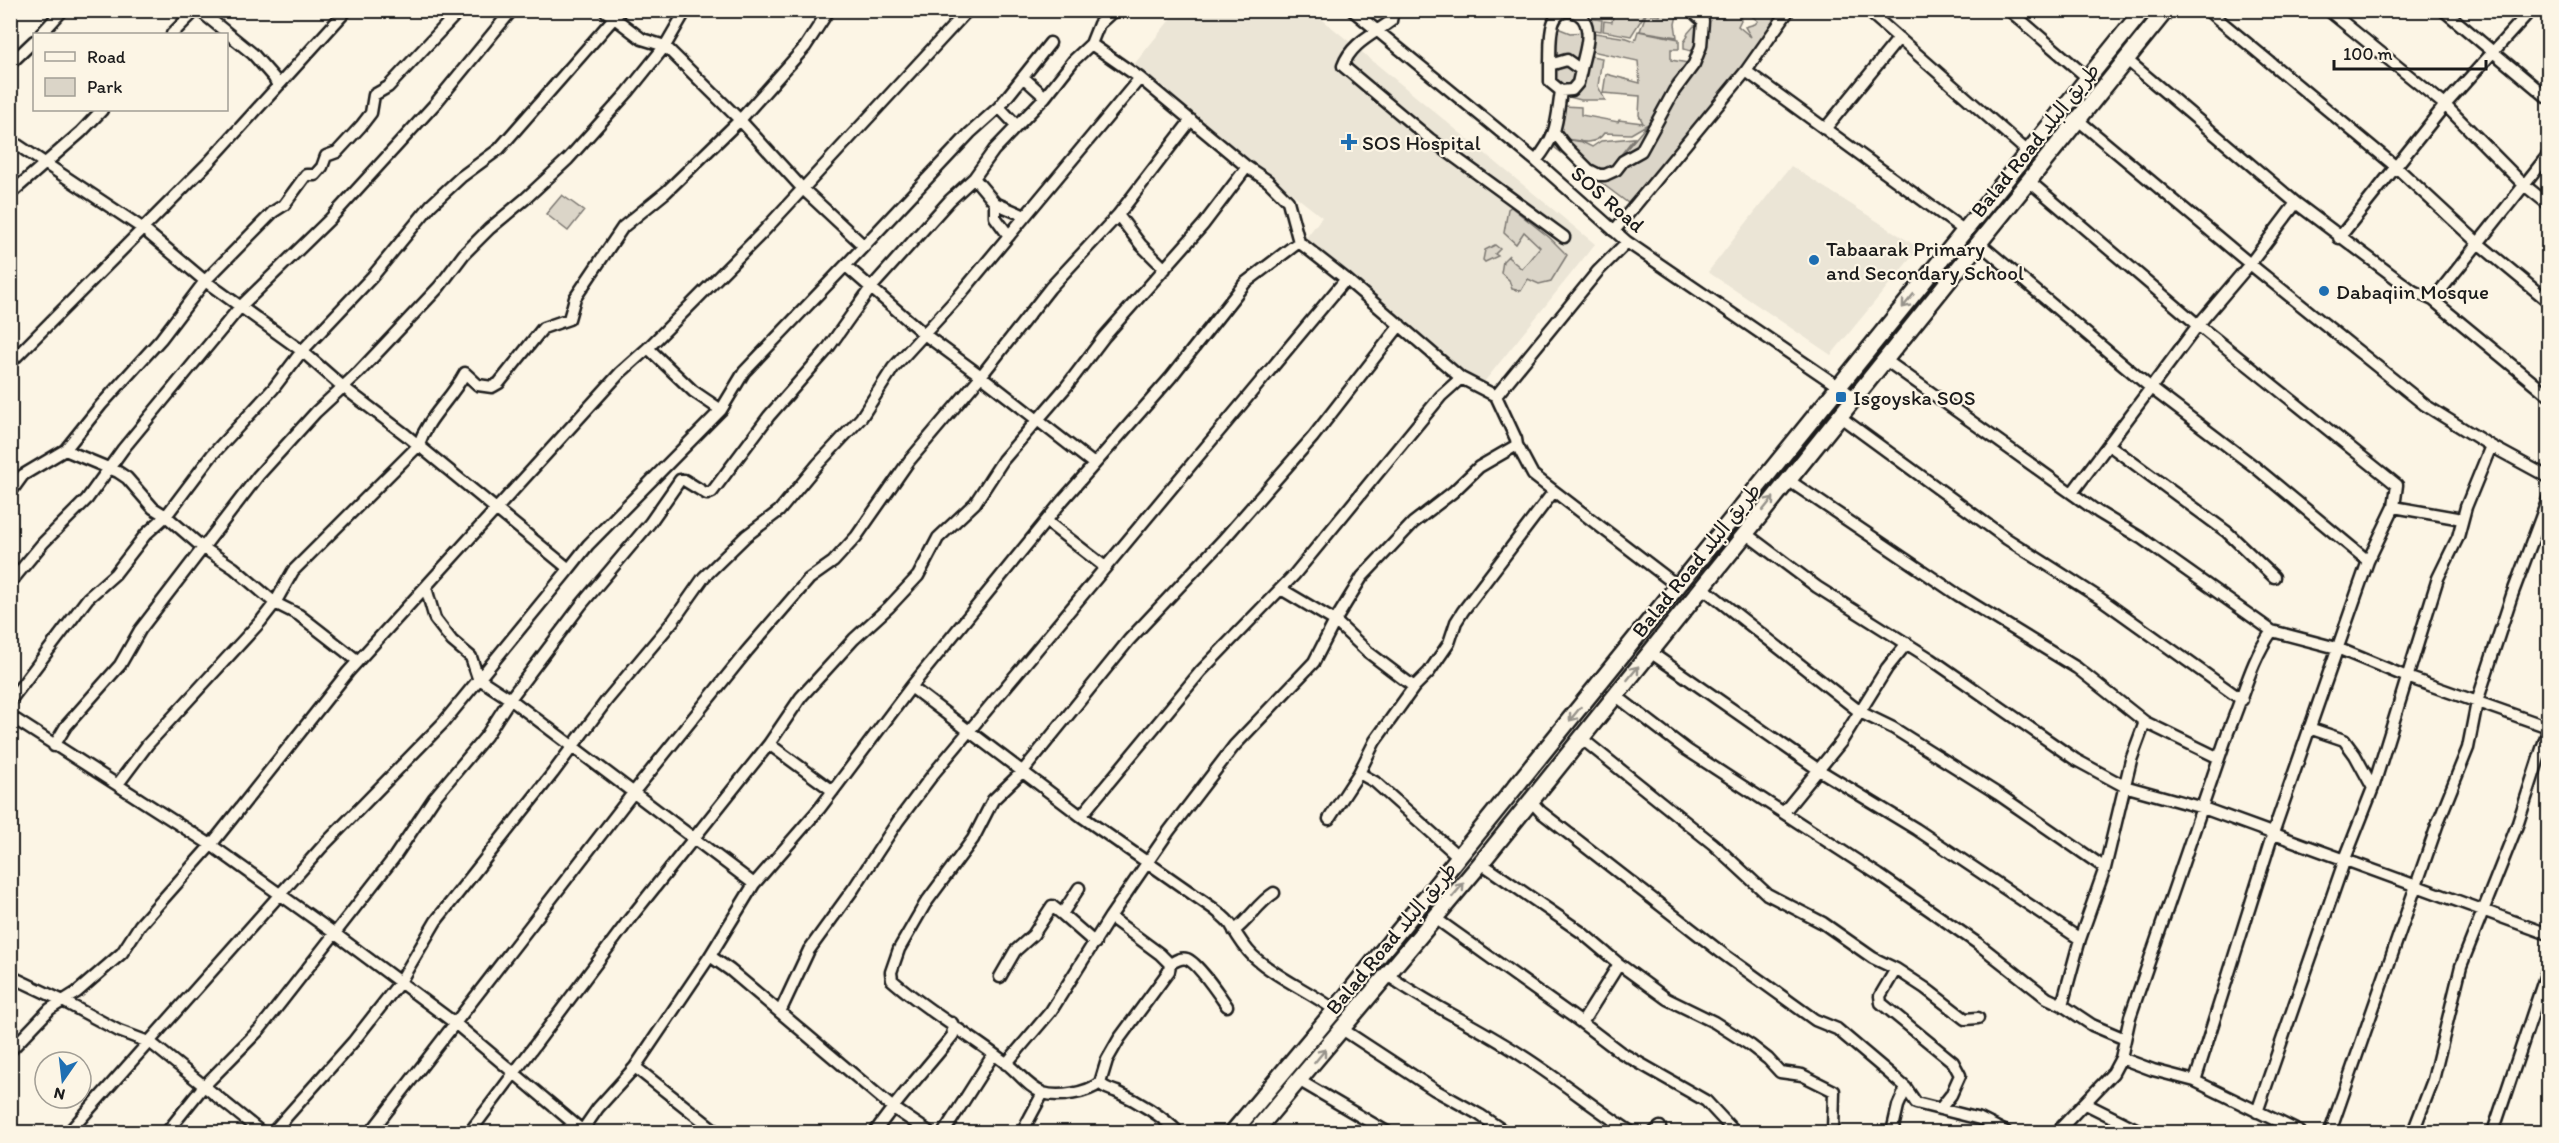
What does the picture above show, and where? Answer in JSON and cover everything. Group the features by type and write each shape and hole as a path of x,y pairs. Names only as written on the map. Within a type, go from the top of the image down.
{"highway":[{"name":"Balad Road طريق البلد","path":"1233,1132 1679,587 2143,10"},
{"name":"Balad Road طريق البلد","path":"1255,1132 1481,863 2166,10"}],"street":[{"path":"42,33 63,10"},
{"path":"173,33 198,10 227,33"},
{"path":"10,363 208,163 347,10"},
{"path":"10,493 23,475 65,450 101,405 161,339 205,281 273,212 284,205 306,175 315,174 322,167 327,156 338,152 371,113 374,95 388,87 459,10"},
{"path":"10,583 43,543 87,499 108,468 240,307 330,219 435,104 512,10"},
{"path":"604,10 617,15 642,39 664,46 741,120 802,188 864,246"},
{"path":"54,746 66,726 120,665 140,630 202,547 279,452 439,287 464,254 568,159 628,92 664,46 686,10"},
{"path":"118,784 148,744 222,665 275,603 293,571 417,446 425,426 458,387 465,373 478,385 492,387 499,383 543,328 569,319 575,298 622,227 666,192 741,120 805,47 829,10"},
{"path":"10,1051 29,1028 61,1000 77,992 122,953 140,925 211,845 358,661 620,373 648,348 761,234 969,10"},
{"path":"167,1132 203,1087 260,1029 393,859 434,798 486,736 510,699 581,605 650,523 680,480 684,480 706,494 712,492 769,416 826,351 870,289 950,200 974,178 994,150 1091,44 1099,24 1111,13 1120,10"},
{"name":"SOS Road","path":"1352,10 1536,161 1627,242 1854,397"},
{"path":"1393,10 1391,21 1375,29 1350,53 1342,66 1430,140 1564,237"},
{"path":"1556,133 1566,147 1589,170 1599,175 1616,170 1623,161 1641,151 1674,91 1694,64 1701,46 1703,21 1691,10"},
{"path":"1614,231 1746,71 1789,10"},
{"path":"1867,10 2029,153"},
{"path":"2010,10 2089,79"},
{"path":"2207,10 2395,166 2478,243 2548,301"},
{"path":"2328,10 2445,105 2523,184 2548,204"},
{"path":"2443,10 2548,98"},
{"path":"2339,237 2445,105 2531,10"},
{"path":"1565,12 1576,13 1584,21 1588,31 1581,70 1580,80 1569,91 1561,91 1550,82 1552,25 1556,17 1565,12"},
{"path":"10,701 88,598 115,574 146,534 166,516 212,455 273,389 302,351 372,277 431,205 461,177 499,149 617,15"},
{"path":"228,34 253,54 278,86"},
{"path":"1826,129 1899,38"},
{"path":"10,64 33,42"},
{"path":"69,1132 151,1043 322,848 443,723 569,569 613,520 721,410 744,372 970,133 999,107 1050,43"},
{"path":"1091,44 1140,78 1268,181 1288,201 1299,242 1346,279 1461,378 1496,396 1533,475 1679,587"},
{"path":"1550,62 1553,64 1567,60 1581,70"},
{"path":"2127,60 2296,203 2413,291 2433,300 2548,395"},
{"path":"1746,71 1965,231"},
{"path":"1023,76 1045,96"},
{"path":"273,1132 353,1042 400,982 436,921 573,747 607,700 673,621 705,577 746,536 779,511 818,464 861,418 893,368 1009,236 1140,78"},
{"path":"1536,161 1556,133 1561,91"},
{"path":"999,107 1017,126"},
{"path":"10,194 81,132 101,111"},
{"path":"370,1132 633,793 786,604 809,579 833,562 856,537 909,461 981,376 1050,288 1118,215 1191,120"},
{"path":"2078,120 2250,264 2425,405 2491,446 2548,477"},
{"path":"10,140 142,228 205,281 302,351 343,387 569,569"},
{"path":"2433,300 2548,155"},
{"path":"470,1132 694,838 769,744 801,697 854,639 890,607 918,576 938,538 975,503 1003,460 1097,349 1104,337 1203,225 1248,167"},
{"path":"974,178 995,203 1025,216"},
{"path":"2029,181 2198,325 2397,485 2394,507 2368,561 2308,728 2195,1081"},
{"path":"995,203 995,217 1009,236"},
{"path":"2072,493 2198,325 2250,264 2296,203"},
{"path":"1118,215 1165,269"},
{"path":"10,716 211,845 334,933 456,1024 583,1132 598,1108 634,1067 710,956 754,884 833,791 911,687 1046,521 1170,377 1245,283 1299,242"},
{"path":"1496,396 1598,271 1627,242"},
{"path":"1979,243 2151,387 2255,467 2368,561"},
{"path":"846,266 924,334 1094,464"},
{"path":"780,1012 809,950 854,888 898,821 969,729 1346,279"},
{"path":"1170,964 1168,974 1119,1038 1107,1060 1100,1083 1078,1094 1043,1093 1026,1082 952,1023 901,988 892,980 891,972 899,949 920,913 973,839 993,800 1023,771 1129,640 1222,541 1313,437 1400,326"},
{"path":"648,348 693,391 721,410"},
{"path":"1884,359 2072,493 2272,631 2337,648 2407,677 2548,728 2518,823 2461,966 2433,1080 2413,1132"},
{"path":"1082,816 1201,671 1281,590 1425,414 1461,378"},
{"path":"1839,416 2007,539 2101,599 2242,700"},
{"path":"1006,1064 1052,1011 1110,916 1234,746 1314,662 1335,621 1362,577 1413,523 1453,492 1479,467 1517,445"},
{"path":"2109,446 2227,532 2274,577"},
{"path":"2257,1112 2345,859 2373,788 2438,578 2458,537 2462,519 2491,446"},
{"path":"65,450 127,478 141,496 202,547 234,568 275,603 299,615 358,661"},
{"path":"1788,480 1958,595 2077,668 2145,722 2220,758"},
{"path":"1329,819 1359,773 1375,741 1449,643 1456,622 1463,611 1554,491"},
{"path":"2330,1132 2439,820 2468,748 2477,702 2512,595 2548,499"},
{"path":"2394,507 2462,519"},
{"path":"1046,521 1105,567"},
{"path":"1745,533 1816,587 1907,643 2076,760 2124,786 2203,808 2548,934"},
{"path":"1702,587 1860,712 1893,728 1998,794 2106,868"},
{"path":"426,588 435,619 452,641 471,657 478,678 510,699 754,884"},
{"path":"1281,590 1335,621 1368,652 1414,687"},
{"path":"2057,1132 2113,1073 2121,1058 2130,1017 2220,758 2254,662 2272,631"},
{"path":"1784,812 1841,742 1887,668 1907,643"},
{"path":"1650,652 1819,770 1916,829 2080,939"},
{"path":"911,687 1082,816 1214,909 1230,923 1240,943 1254,957 1335,1010"},
{"path":"1615,695 1687,750 1784,812 1977,943 2047,998 2092,1025 2125,1039"},
{"path":"2062,1005 2080,939 2106,868 2124,786 2145,722"},
{"path":"2308,728 2344,741 2355,754 2373,788"},
{"path":"1581,738 1713,843 1767,894 1823,923 1873,958 1896,969 1965,1019 1978,1017"},
{"path":"769,744 833,791"},
{"path":"1359,773 1375,782 1459,857"},
{"path":"1530,801 1540,812 1722,953 1815,1020 1837,1029 1905,1088 1916,1103 1980,1119 2006,1132"},
{"path":"1481,863 1581,932 1619,964 1668,999 1714,1022 1750,1045 1780,1072 1802,1075 1834,1091 1833,1132"},
{"path":"1062,914 1079,888"},
{"path":"1234,932 1246,922 1267,897 1274,893"},
{"path":"1000,977 1015,951 1033,934 1052,906 1095,943"},
{"path":"1110,916 1170,964"},
{"path":"1435,918 1620,1052 1706,1101 1732,1129 1732,1132"},
{"path":"710,956 892,1107 929,1132"},
{"path":"1170,964 1180,959 1191,961 1211,982 1227,1006"},
{"path":"1582,1023 1619,964"},
{"path":"2493,1132 2548,968"},
{"path":"1896,969 1880,996 1881,1003 1947,1057 1960,1075 1951,1095 1940,1109"},
{"path":"1386,974 1412,993 1522,1055 1585,1102 1631,1132"},
{"path":"10,976 119,1031 151,1043 261,1132"},
{"path":"875,1132 892,1107 909,1090 926,1065 953,1035 952,1023"},
{"path":"1342,1029 1435,1090 1505,1132"},
{"path":"944,1132 993,1055"},
{"path":"2121,1058 2195,1081 2300,1132"},
{"path":"634,1067 717,1132"},
{"path":"1300,1081 1387,1132"},
{"path":"1100,1083 1104,1088 1115,1091 1139,1104 1178,1132"},
{"path":"1892,1132 1905,1088"},
{"path":"1022,1132 1043,1093"},
{"path":"2086,1104 2142,1132"},
{"path":"565,1132 573,1124"}],"shaded area":[{"name":"SOS Hospital","path":"1177,11 1312,11 1595,244 1480,387 1302,243 1322,217 1132,67"},
{"name":"Tabaarak Primary and Secondary School","path":"1791,166 1919,248 1831,355 1708,272"}],"green space":[{"path":"1574,11 1590,11 1589,18 1602,20 1601,31 1589,29"},
{"path":"1614,11 1637,11 1645,14 1631,36 1603,31 1604,21 1612,22"},
{"path":"1661,11 1678,11 1675,24 1677,37 1640,31 1646,14 1660,16"},
{"path":"1715,11 1738,11 1741,20 1738,26 1751,37 1745,27 1758,21 1745,11 1788,11 1764,49 1628,203 1555,148 1555,143 1592,175 1608,181 1602,171 1609,168 1590,164 1566,139 1556,137 1564,106 1581,107 1581,115 1618,122 1619,120 1643,123 1639,115 1640,96 1603,93 1606,74 1640,83 1638,61 1587,50 1589,32 1635,41 1638,31 1679,39 1679,49 1671,49 1671,60 1688,63 1691,51 1684,49 1687,34 1694,26 1704,27 1705,17 1723,17","holes":["1688,64 1659,110 1673,80","1648,124 1612,166 1634,138 1601,141 1592,147 1581,142 1594,141 1604,133 1631,134"]},
{"path":"1555,27 1570,33 1586,32 1580,68 1566,56 1555,58"},
{"path":"1586,55 1602,58 1598,86 1605,100 1581,100 1565,96 1569,93"},
{"path":"1566,63 1577,74 1571,85 1563,87 1556,83 1553,71 1555,67"},
{"path":"562,195 584,211 568,231 546,214"},
{"path":"1511,207 1550,238 1567,255 1551,281 1539,284 1528,279 1521,291 1512,289 1509,280 1501,273 1503,261 1509,255 1508,257 1522,269 1540,247 1524,232 1516,244 1504,233 1508,209"},
{"path":"1495,245 1500,249 1495,254 1498,256 1485,262 1483,260 1485,250"}],"place":[{"name":"SOS Hospital","path":"1349,142"},
{"name":"Tabaarak Primary and Secondary School","path":"1814,260"},
{"name":"Dabaqiin Mosque","path":"2324,291"},
{"name":"Isgoyska SOS","path":"1841,397"}]}
